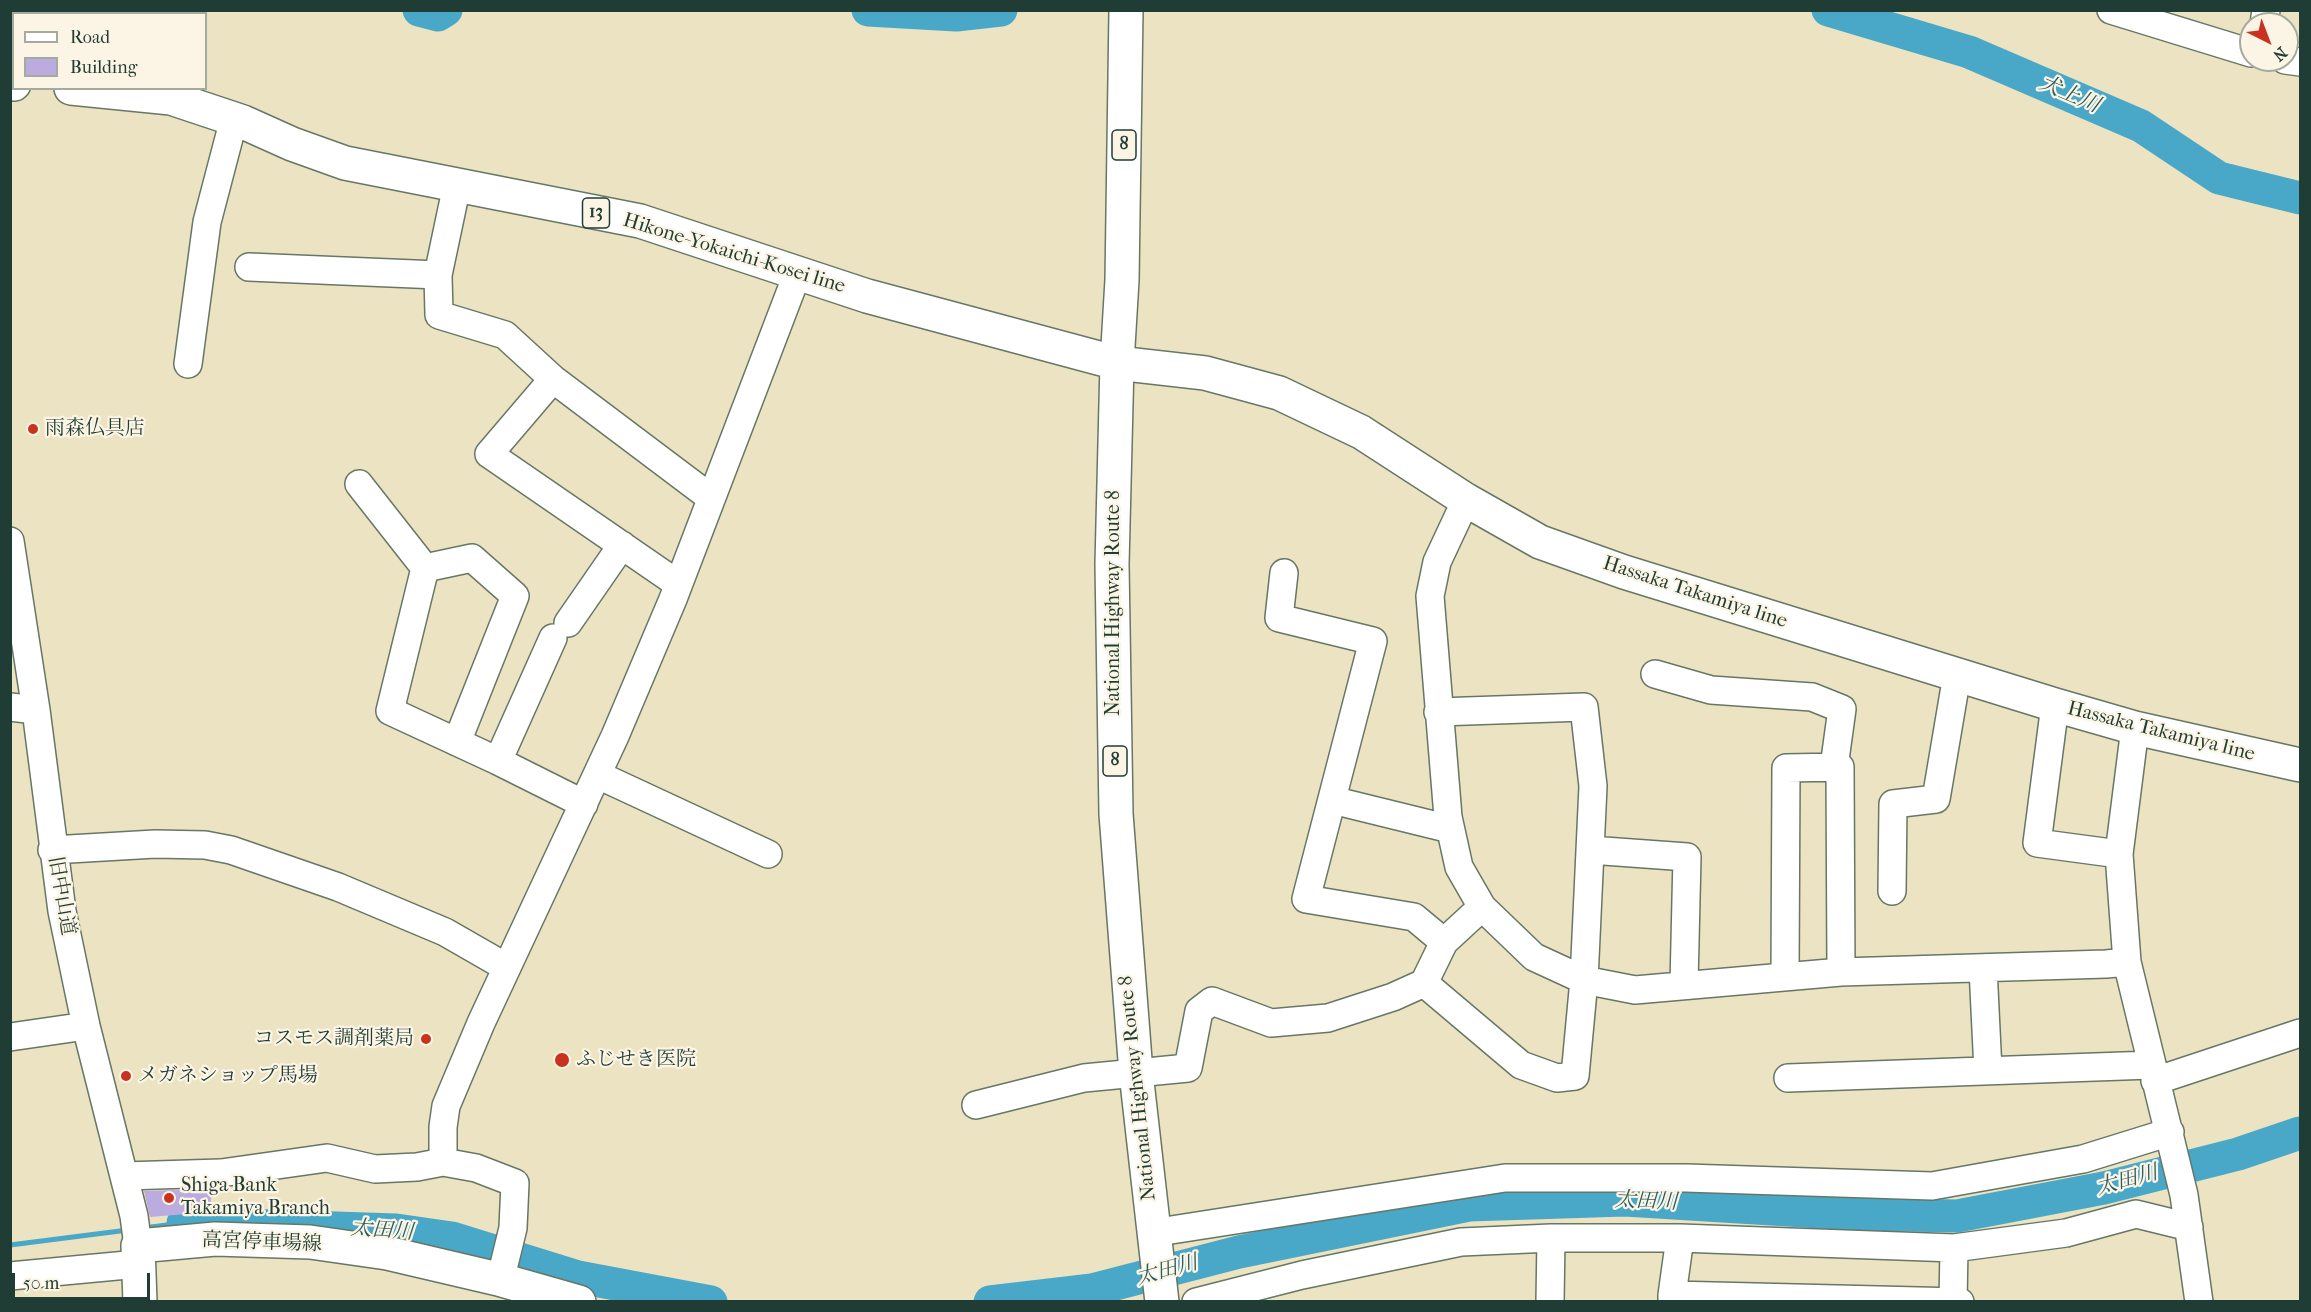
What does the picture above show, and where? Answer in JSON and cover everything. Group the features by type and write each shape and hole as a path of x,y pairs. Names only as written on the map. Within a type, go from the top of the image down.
{"main road":[{"name":"National Highway Route 8","path":"1126,10 1122,280 1117,363 1112,564 1116,814 1136,1073 1153,1237 1162,1299"},
{"name":"Hikone-Yokaichi-Kosei line","path":"91,90 171,98 234,119 292,144 345,163 640,221 867,296 1117,363"},
{"name":"Hassaka Takamiya line","path":"1117,363 1205,373 1279,393 1361,432 1466,500 1540,542 1624,572 2135,728 2301,765"},
{"name":"高宮停車場線","path":"137,1240 215,1239 310,1242 387,1253 579,1302"},
{"path":"137,1240 140,1302"}],"street":[{"path":"2111,10 2239,48"},
{"path":"188,364 207,222 234,119"},
{"path":"457,185 438,275 439,315 506,335 553,380 711,498"},
{"path":"249,267 438,275"},
{"path":"443,1162 443,1127 446,1106 507,967 598,775 678,584 798,272"},
{"path":"553,380 489,454 678,584"},
{"path":"359,484 426,568"},
{"path":"1466,500 1437,562 1430,596 1438,712 1450,829 1459,867 1482,907 1534,957 1584,980 1635,990 1840,972 2127,962"},
{"name":"旧中山道","path":"10,541 23,709 86,1026 124,1176 137,1240"},
{"path":"498,761 561,630 622,545"},
{"path":"426,568 472,558 515,596 457,742"},
{"path":"426,568 390,711 585,804"},
{"path":"1284,573 1279,618 1372,640 1306,898 1414,917 1444,942"},
{"path":"1656,674 1711,690 1812,697 1842,709 1834,768"},
{"path":"1892,891 1893,804 1935,799 1957,675"},
{"path":"2055,705 2037,843 2119,854"},
{"path":"1424,983 1521,1065 1557,1078 1575,1076 1584,980 1593,786 1584,706 1438,712"},
{"path":"2135,728 2119,854 2127,962 2184,1195 2199,1302"},
{"path":"1785,976 1786,768 1840,767 1840,972"},
{"path":"598,775 768,854"},
{"path":"1332,800 1450,829"},
{"path":"52,850 155,844 205,845 231,850 338,886 445,932 507,967"},
{"path":"1590,850 1687,857 1684,984"},
{"path":"976,1105 1084,1078 1188,1068 1199,1011 1212,1001 1271,1023 1328,1018 1393,997 1424,983 1444,942 1482,907"},
{"path":"1983,968 1988,1071"},
{"path":"10,1037 86,1026"},
{"path":"1788,1078 1988,1071 2153,1073 2301,1033"},
{"path":"1153,1237 1505,1178 1686,1178 1932,1186 2083,1159 2171,1136"},
{"path":"124,1176 221,1173 327,1158 375,1169 417,1167 443,1162 476,1168 515,1183 513,1228 506,1284"},
{"path":"1196,1302 1302,1275 1461,1242 1551,1238 1680,1238 1954,1248 2066,1233 2136,1215 2189,1227"},
{"path":"1550,1302 1551,1238"},
{"path":"1680,1238 1672,1298 1960,1302"},
{"path":"10,1276 137,1240"},
{"path":"1953,1301 1954,1248"}],"building":[{"path":"210,1189 212,1212 150,1217 144,1191"}],"waterway":[{"name":"犬上川","path":"419,10 438,15 446,10"},
{"name":"犬上川","path":"868,10 956,15 1001,10"},
{"name":"犬上川","path":"1828,10 1969,52 2141,126 2219,178 2300,198"},
{"name":"太田川","path":"990,1302 1092,1290 1239,1252 1469,1205 1625,1200 1853,1214 1957,1216 2104,1188 2238,1154 2300,1133"},
{"name":"太田川","path":"143,1228 183,1223"},
{"name":"太田川","path":"183,1223 396,1230 452,1238 578,1277 711,1302"},
{"name":"太田川","path":"10,1245 128,1230"}],"place":[{"name":"雨森仏具店","path":"33,429"},
{"name":"コスモス調剤薬局","path":"426,1039"},
{"name":"ふじせき医院","path":"562,1060"},
{"name":"メガネショップ馬場","path":"126,1076"},
{"name":"Shiga Bank Takamiya Branch","path":"169,1198"}]}
